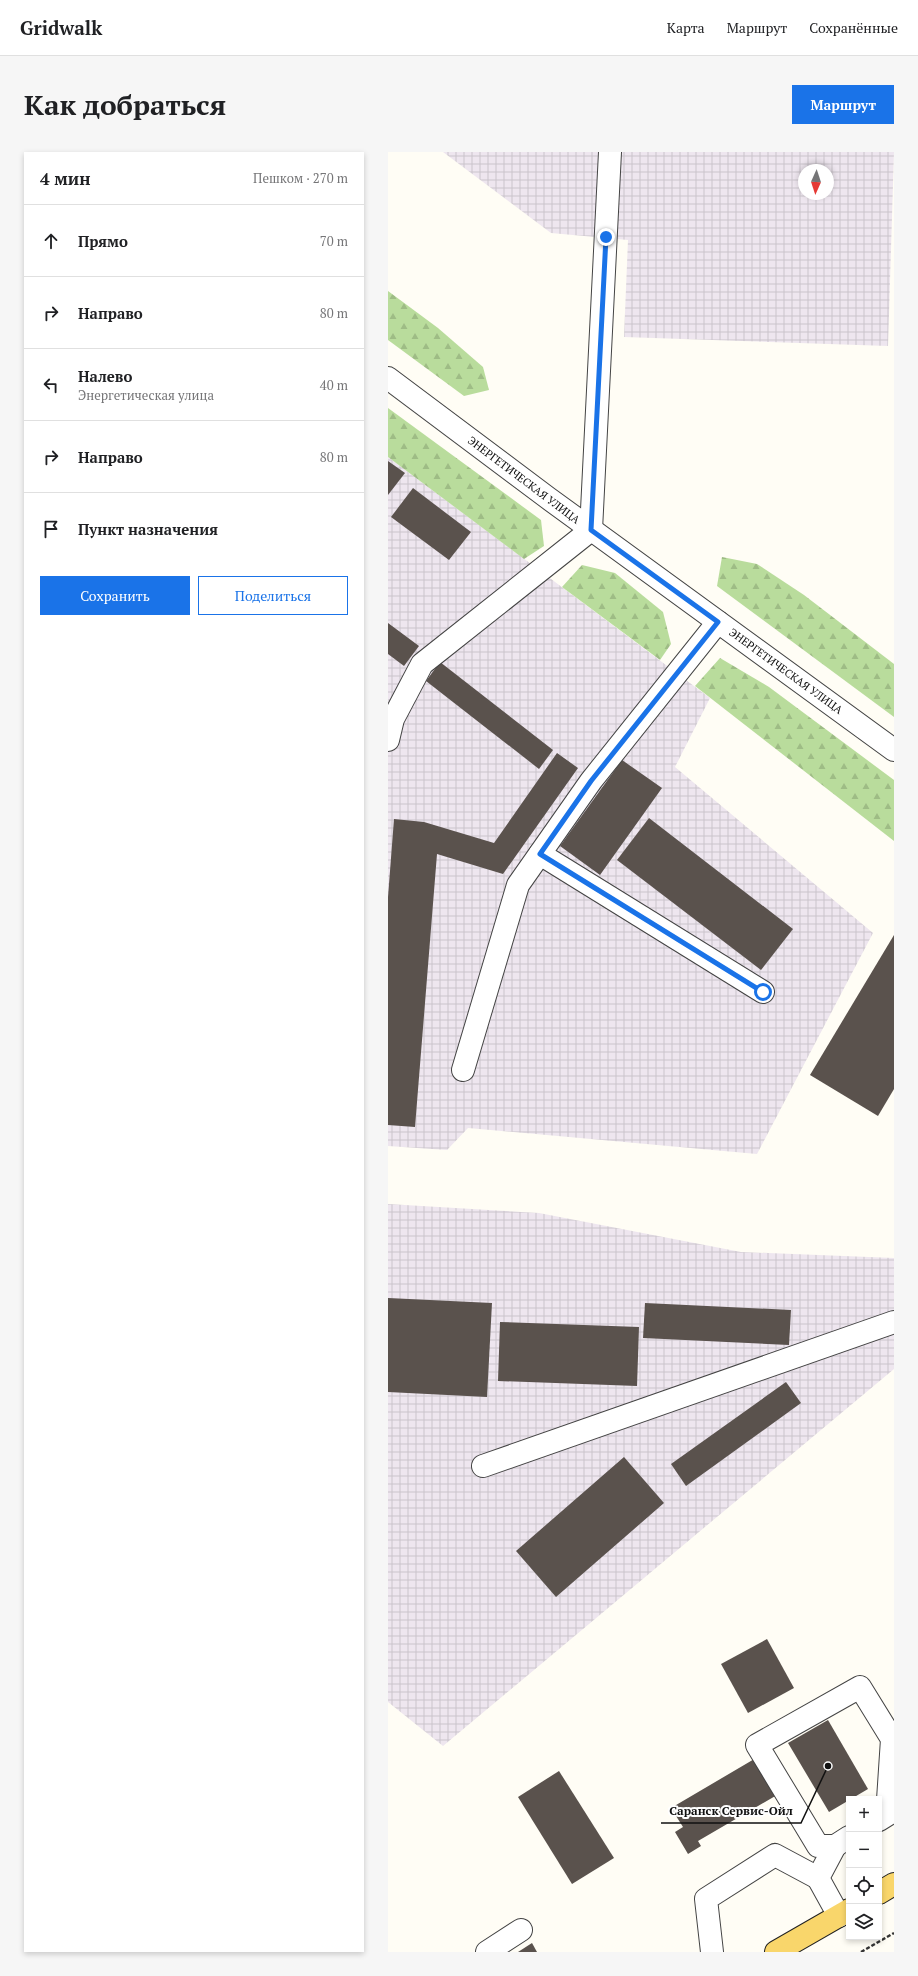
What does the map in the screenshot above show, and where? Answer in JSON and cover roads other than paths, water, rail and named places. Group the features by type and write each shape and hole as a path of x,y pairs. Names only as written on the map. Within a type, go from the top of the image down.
{"main road":[{"path":"882,1891 894,1884"},
{"path":"776,1952 844,1913"}],"street":[{"path":"388,740 390,717 422,664 591,530 610,152"},
{"name":"ЭНЕРГЕТИЧЕСКАЯ УЛИЦА","path":"388,378 591,530 894,750"},
{"path":"463,1070 518,886 591,781 718,622"},
{"path":"540,854 763,992"},
{"path":"483,1466 894,1322"},
{"path":"842,1842 818,1846 757,1745 860,1688 892,1739 887,1815 882,1818"},
{"path":"818,1878 842,1842"},
{"path":"712,1952 706,1899 775,1855 818,1878 844,1913"},
{"path":"487,1952 521,1930"}],"place":[{"name":"Саранск Сервис-Ойл","path":"828,1766"}]}
